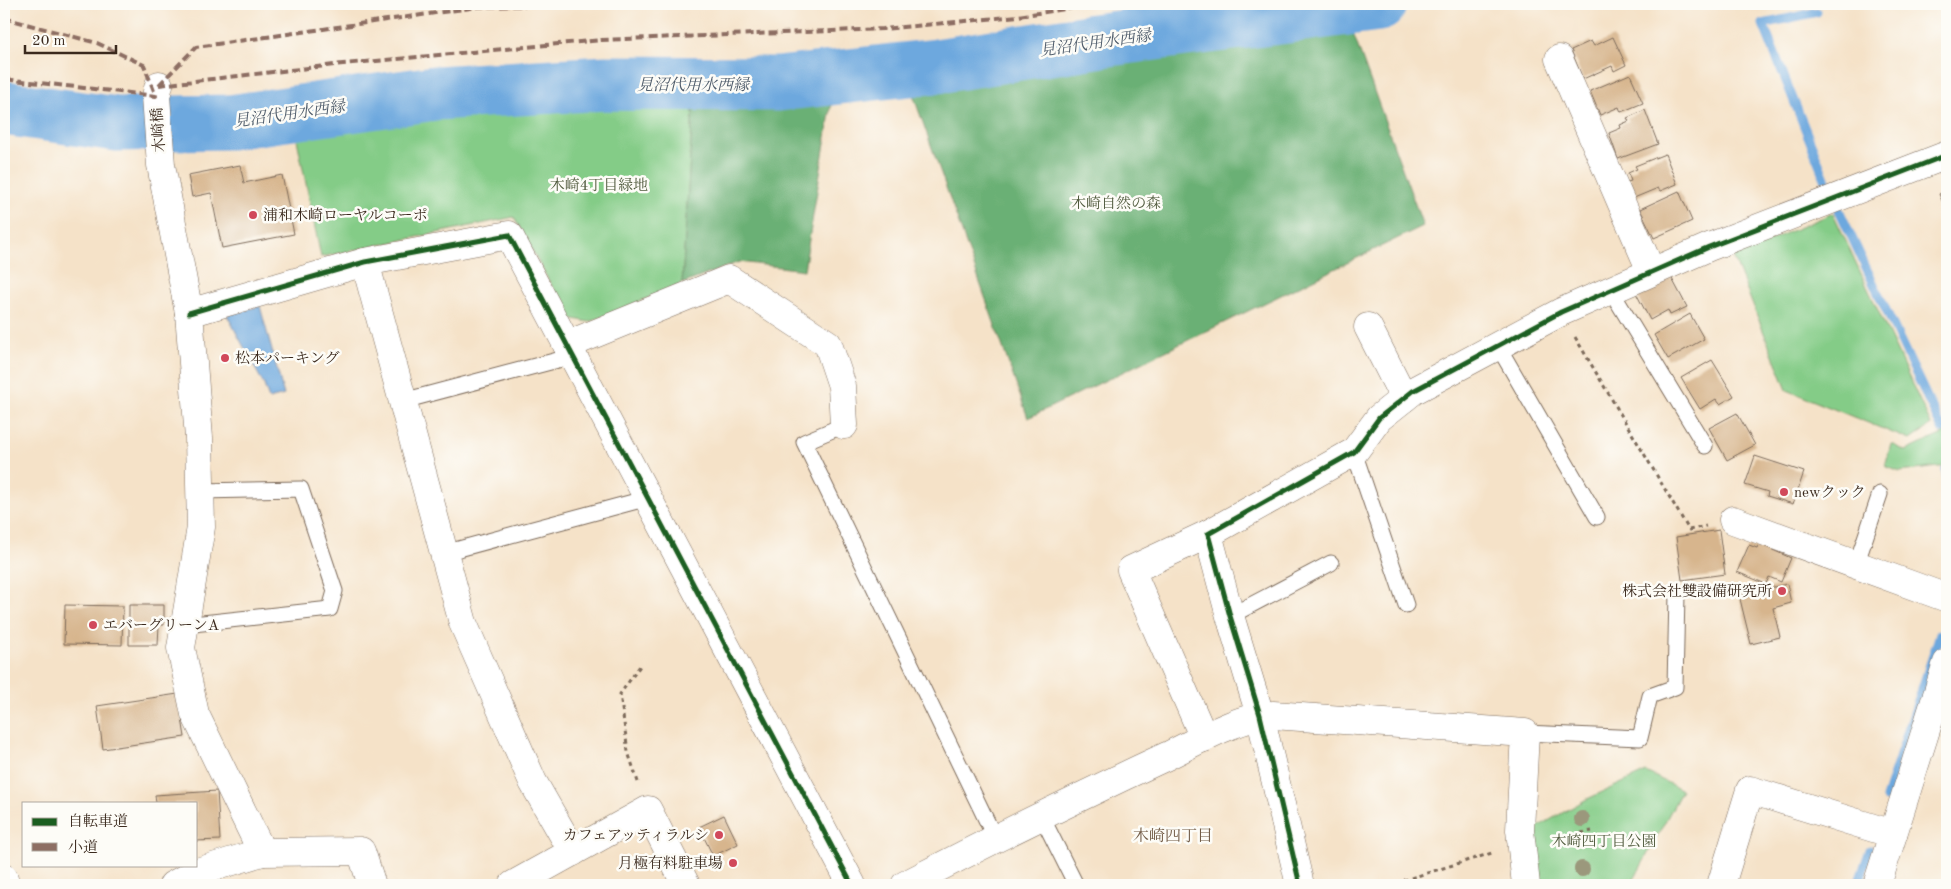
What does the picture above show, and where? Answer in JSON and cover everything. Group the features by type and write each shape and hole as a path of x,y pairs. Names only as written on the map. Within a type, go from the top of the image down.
{"street":[{"path":"1559,59 1650,271"},
{"name":"木崎橋","path":"158,91 161,165 189,313 199,438 201,527 181,648 195,714 262,852"},
{"path":"1204,738 1130,570 1208,534 1354,452 1379,418 1413,391 1561,312 1650,271 1709,247 1947,155"},
{"path":"189,313 365,262 509,235 852,885"},
{"path":"365,262 463,623 533,782 573,852"},
{"path":"570,350 729,279 828,344 842,386 844,425"},
{"path":"1368,327 1404,398"},
{"path":"1734,520 1947,598"},
{"path":"1208,534 1260,715 1300,885"},
{"path":"1877,885 1947,663"},
{"path":"905,885 1041,815 1204,738 1260,715 1525,733 1520,830 1526,885"},
{"path":"1720,885 1750,790 1893,834"},
{"path":"513,885 648,810 686,885"},
{"path":"174,885 197,872 262,852 361,851 372,885"},
{"path":"4,878 5,885"}],"lane":[{"path":"1610,289 1705,446"},
{"path":"1498,346 1598,517"},
{"path":"403,401 570,350"},
{"path":"844,425 804,442 995,838"},
{"path":"1354,452 1406,605"},
{"path":"184,625 330,609 335,591 301,489 200,491"},
{"path":"1856,565 1880,494"},
{"path":"444,553 648,498"},
{"path":"1230,616 1331,563"},
{"path":"1525,733 1640,738 1650,696 1675,686 1677,594"},
{"path":"1041,815 1076,885"}],"path":[{"path":"1572,330 1688,530 1734,520"},
{"path":"640,666 620,694 628,752 648,810"},
{"path":"1581,833 1592,831"},
{"path":"1388,885 1521,844"}],"green space":[{"name":"木崎自然の森","path":"1349,22 1423,226 1028,418 911,89 832,101 804,270 739,262 682,284 694,94 798,93 1142,44"},
{"name":"木崎4丁目緑地","path":"525,94 694,94 682,284 589,322 569,318 514,217 321,257 293,120"},
{"path":"1833,213 1931,425 1910,440 1787,390 1733,256"},
{"path":"1947,432 1947,466 1900,472 1885,466 1891,444 1906,451"},
{"name":"木崎四丁目公園","path":"1646,772 1682,790 1631,885 1540,885 1534,829 1585,800"}],"water":[{"path":"260,306 284,395 269,399 264,385 227,315"}],"building":[{"path":"1613,37 1626,65 1614,71 1612,66 1583,79 1571,50 1591,41 1594,46"},
{"path":"1630,74 1643,103 1621,112 1619,107 1600,115 1590,91"},
{"path":"1645,110 1658,144 1618,159 1609,133 1621,128 1620,125 1629,121 1627,118"},
{"path":"1665,154 1677,184 1660,191 1658,188 1634,198 1627,182 1631,181 1628,173 1637,169 1635,166"},
{"name":"浦和木崎ローヤルコーポ","path":"240,165 244,183 282,175 294,234 222,248 211,193 192,197 188,175"},
{"path":"1947,190 1947,212 1939,194"},
{"path":"1679,191 1692,221 1654,238 1640,209"},
{"path":"1670,275 1687,307 1670,315 1668,310 1650,320 1636,293"},
{"path":"1690,314 1704,339 1668,359 1654,335"},
{"path":"1712,360 1734,396 1720,404 1716,399 1700,409 1681,378"},
{"path":"1737,413 1755,445 1727,460 1709,428"},
{"path":"1755,456 1804,472 1793,504 1767,496 1768,492 1745,485"},
{"path":"1719,530 1725,574 1682,580 1676,537"},
{"path":"1759,544 1791,558 1781,582 1769,577 1766,584 1737,572 1749,545 1757,548"},
{"path":"1787,584 1791,603 1773,608 1780,637 1751,644 1739,595"},
{"name":"エバーグリーンA","path":"65,605 123,606 122,645 64,644"},
{"path":"129,605 164,605 164,625 159,625 158,645 129,645"},
{"path":"178,694 185,737 103,749 97,706"},
{"path":"217,791 220,840 198,841 198,802 156,802 155,795"},
{"path":"724,815 738,844 713,856 699,827"}],"waterway":[{"name":"見沼代用水西縁","path":"4,108 117,124 230,122 435,93 606,83 778,84 937,66 1101,40 1379,4"},
{"path":"1817,12 1763,24 1830,191"},
{"path":"1839,210 1942,429"},
{"path":"1946,470 1947,482"},
{"path":"1886,798 1940,634"},
{"path":"1858,885 1870,850"}],"marked path":[{"path":"159,85 196,47 478,7 595,4"},
{"path":"159,85 343,64 601,40 883,29 1018,16 1100,4"},
{"path":"4,18 97,43 144,65 156,96 4,79"}],"cycle path":[{"path":"1300,885 1260,715 1208,534 1354,452 1379,418 1413,391 1561,312 1709,247 1947,155"},
{"path":"189,313 365,262 509,235 852,885"}],"place":[{"name":"浦和木崎ローヤルコーポ","path":"253,215"},
{"name":"松本パーキング","path":"225,358"},
{"name":"newクック","path":"1784,492"},
{"name":"株式会社雙設備研究所","path":"1782,591"},
{"name":"エバーグリーンA","path":"93,625"},
{"name":"カフェアッティラルシ","path":"719,835"},
{"name":"月極有料駐車場","path":"733,863"}],"district":[{"name":"木崎四丁目","path":"1173,835"}]}
